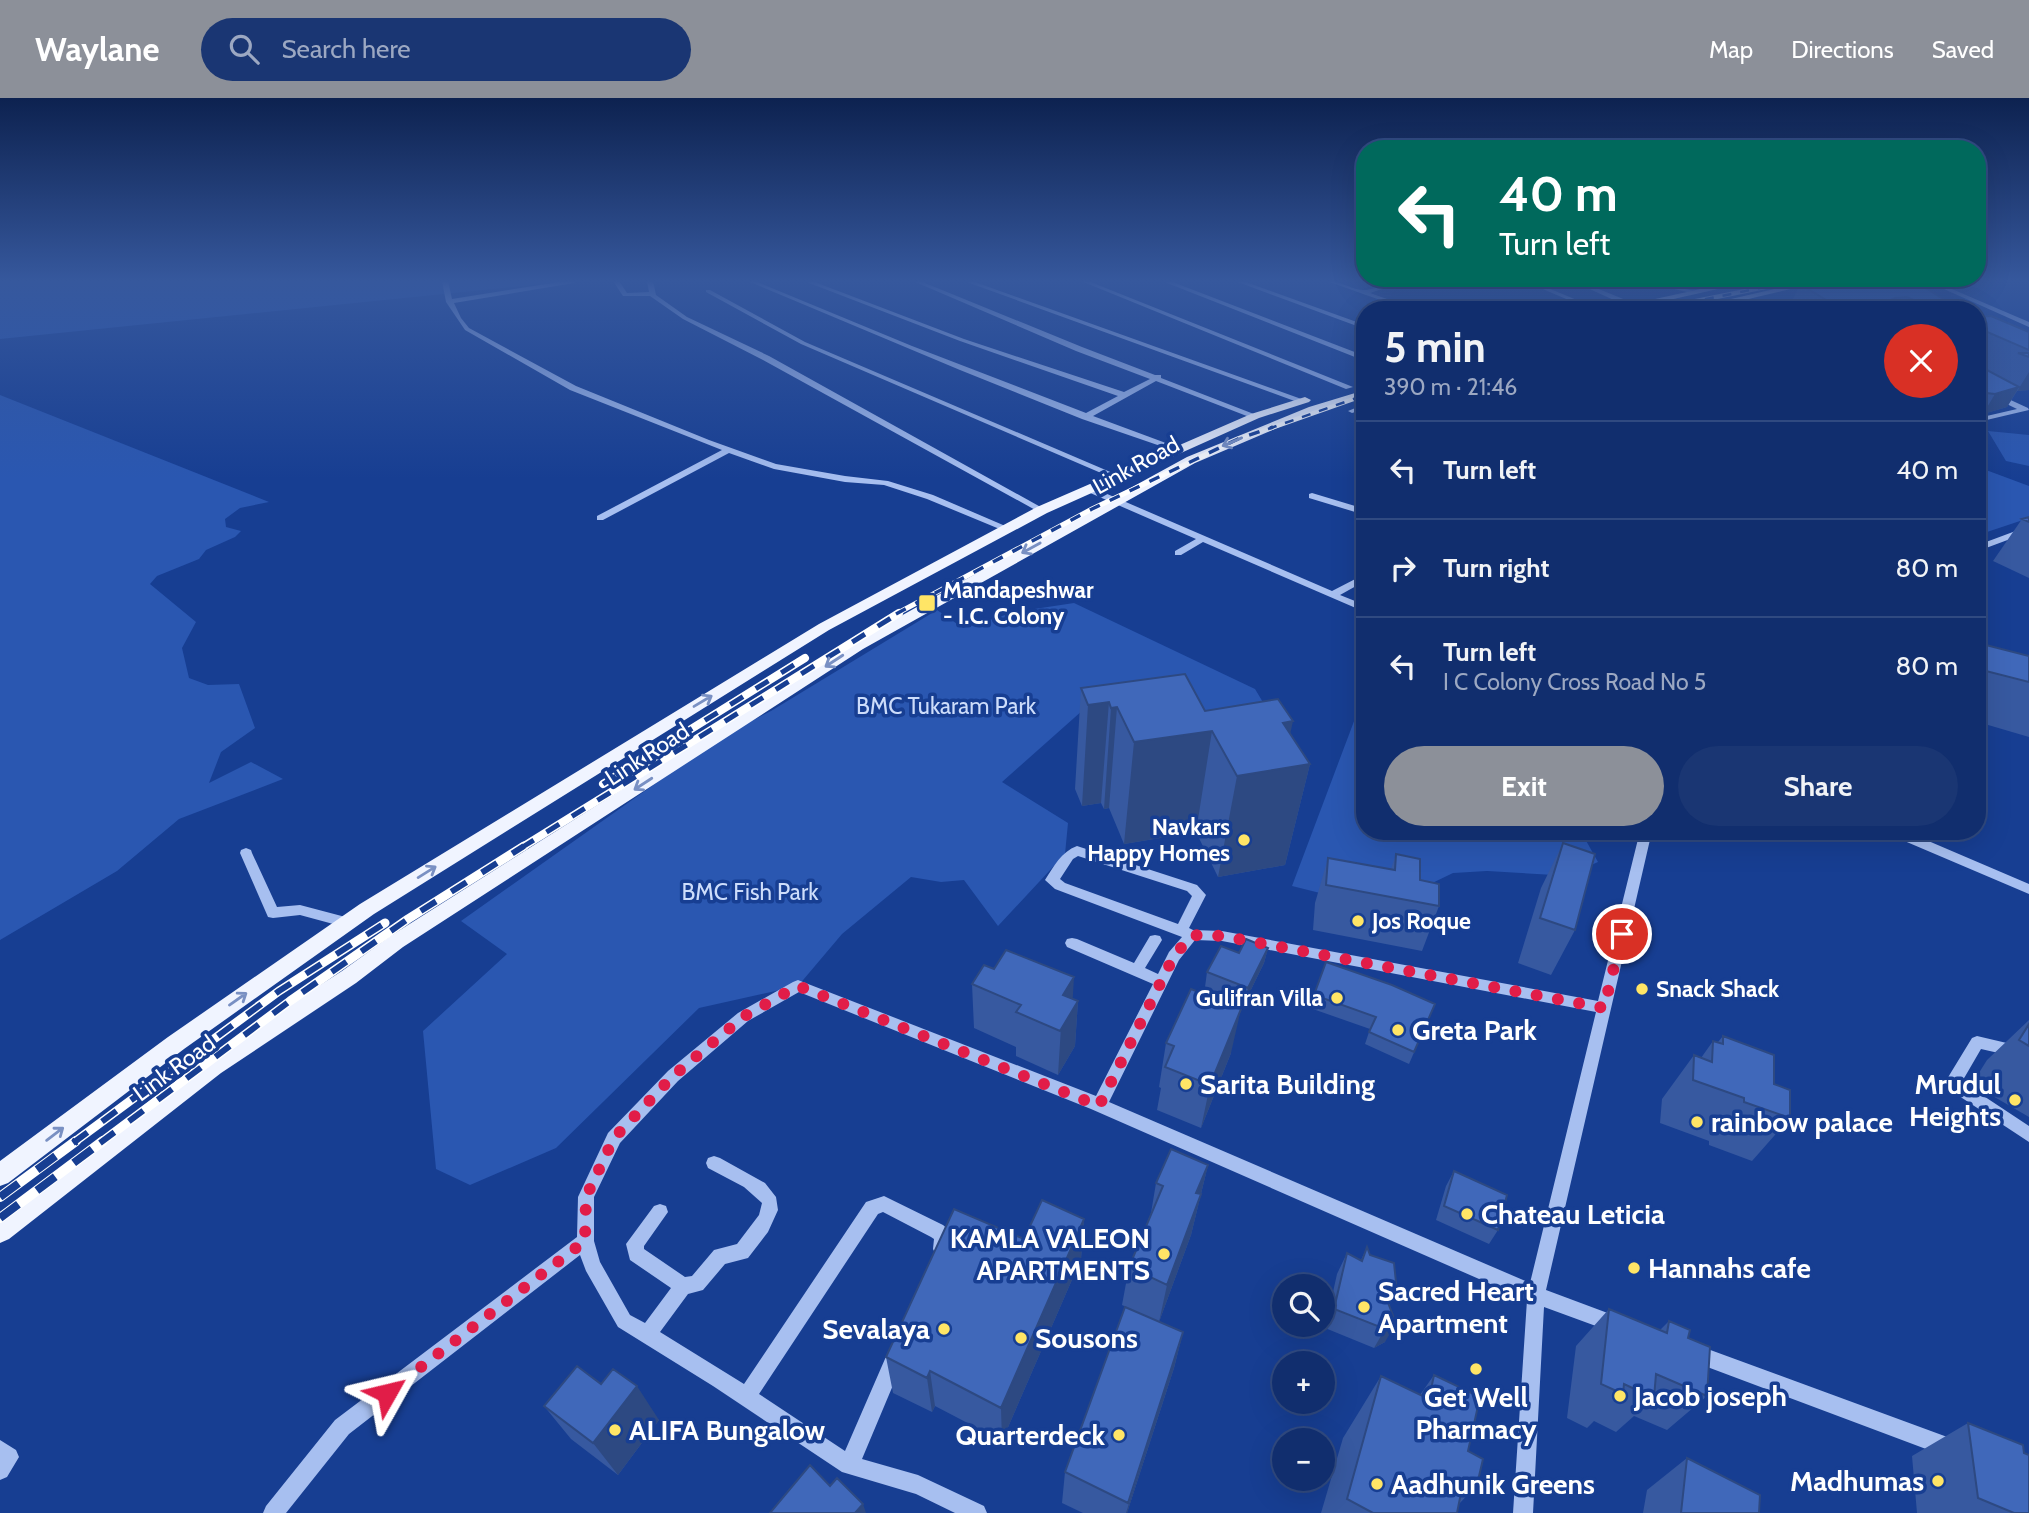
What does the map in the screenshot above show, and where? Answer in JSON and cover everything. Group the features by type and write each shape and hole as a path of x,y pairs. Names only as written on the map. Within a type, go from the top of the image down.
{"main road":[{"name":"Link Road","path":"0,1175 176,1043 348,923 824,627 1042,510 1255,416 1356,388"},
{"name":"Link Road","path":"0,1231 213,1066 349,977 396,942 858,646 1191,460 1356,389"}],"street":[{"path":"499,347 573,388 729,450 774,466 845,479 885,483 930,497 1005,528"},
{"path":"744,347 1042,510"},
{"path":"812,347 1118,477"},
{"path":"906,347 1085,417 1178,449"},
{"path":"983,347 1124,395"},
{"path":"1074,347 1255,416"},
{"path":"1152,347 1303,401"},
{"path":"1256,347 1356,385"},
{"path":"1334,347 1356,355"},
{"path":"1085,417 1158,377"},
{"path":"1986,391 2027,411"},
{"path":"1352,411 1356,409"},
{"path":"1986,418 2027,411"},
{"path":"600,518 729,450"},
{"path":"1091,490 1356,605"},
{"path":"1312,496 1356,509"},
{"path":"1986,545 2029,529"},
{"path":"1182,555 1205,540"},
{"path":"1332,595 1356,582"},
{"path":"1523,1513 1536,1295 1644,840"},
{"path":"1913,840 2029,889"},
{"path":"1099,1106 1187,933 1199,895 1192,888 1077,850 1068,856 1052,880 1060,886 1187,933 1222,936 1604,1008"},
{"path":"246,853 274,913 300,910 348,923"},
{"path":"1137,970 1155,940"},
{"path":"1072,943 1161,981"},
{"path":"977,1513 918,1485 849,1465 624,1321 592,1265 585,1241 586,1197 614,1138 673,1076 743,1017 798,986 1099,1106 1536,1295 1627,1328"},
{"path":"2029,1062 2006,1048 1977,1042 1955,1079 1958,1087 2029,1135"},
{"path":"660,1212 635,1244 636,1254 683,1286 697,1284 720,1256 743,1252 769,1213 771,1204 766,1192 714,1163"},
{"path":"746,1397 872,1208 884,1205 943,1236 944,1245 933,1270"},
{"path":"273,1513 342,1427 585,1241"},
{"path":"647,1335 683,1286"},
{"path":"849,1465 901,1345"},
{"path":"1679,1348 1964,1453"},
{"path":"0,1450 9,1457 0,1470"}],"green space":[{"path":"0,395 269,502 240,508 225,519 226,527 241,531 235,537 206,550 199,559 157,576 150,584 196,622 182,648 189,678 208,685 239,684 255,728 221,752 209,783 251,762 283,779 179,819 117,871 0,940"},
{"path":"1988,431 2029,435 2029,466 2006,461"},
{"path":"1986,470 2029,486 2029,518 1986,532"},
{"path":"1074,603 1255,689 1287,742 1083,710 1002,782 1068,823 1065,854 998,926 964,880 941,882 911,877 842,934 798,986 699,1008 556,1148 470,1185 436,1169 423,1031 507,954 461,921 724,735 771,711 937,610 963,628 1015,612"},
{"path":"1356,716 1356,840 1586,840 1598,862 1575,872 1554,875 1487,871 1453,873 1424,887 1364,904 1292,886"}],"building":[{"path":"1986,370 2019,387 1995,394 1986,393"},
{"path":"1986,645 2029,656 2029,682 1986,671"},
{"path":"1185,674 1205,711 1278,699 1293,721 1283,723 1310,764 1237,776 1212,731 1134,742 1117,707 1111,708 1109,702 1088,705 1081,688"},
{"path":"1563,843 1595,854 1575,930 1540,918"},
{"path":"1396,854 1420,859 1420,880 1439,884 1439,906 1326,885 1328,858 1395,870"},
{"path":"1246,939 1268,948 1248,988 1207,972 1221,946 1239,953"},
{"path":"1006,950 1074,977 1063,995 1078,1001 1060,1031 1016,1012 1021,1005 972,984 984,965 994,969"},
{"path":"1326,962 1392,985 1435,1004 1414,1052 1369,1032 1376,1017 1314,995"},
{"path":"1191,989 1241,1009 1210,1085 1165,1067 1174,1046 1166,1043"},
{"path":"2029,1024 2029,1046 2019,1040"},
{"path":"1723,1036 1774,1055 1774,1084 1790,1090 1790,1118 1693,1080 1694,1055 1712,1062 1713,1041 1723,1044"},
{"path":"1171,1149 1208,1165 1196,1193 1201,1194 1167,1285 1129,1267 1163,1186 1156,1183"},
{"path":"1454,1171 1507,1195 1498,1230 1444,1206"},
{"path":"1042,1200 1084,1219 1001,1408 930,1371 927,1378 886,1357 954,1209 1024,1239"},
{"path":"1367,1247 1370,1255 1394,1263 1397,1292 1381,1285 1396,1323 1385,1329 1335,1309 1347,1253 1362,1261"},
{"name":"Quarterdeck","path":"1125,1307 1183,1332 1128,1503 1065,1472"},
{"path":"1609,1309 1667,1333 1669,1321 1690,1330 1688,1338 1710,1347 1707,1396 1656,1374 1654,1398 1624,1384 1623,1394 1601,1384"},
{"path":"577,1366 601,1384 613,1369 637,1386 593,1443 544,1406"},
{"path":"1434,1375 1480,1397 1468,1451 1483,1459 1477,1485 1464,1478 1457,1513 1373,1513 1347,1499 1381,1376 1429,1399"},
{"path":"1968,1423 2023,1445 2024,1453 2029,1455 2029,1513 2014,1513 1978,1498"},
{"path":"1687,1458 1760,1495 1759,1513 1681,1513"},
{"path":"810,1465 830,1486 837,1478 863,1504 855,1513 770,1513"}],"railway":[{"path":"1268,429 1356,398"},
{"path":"896,614 1092,509 1238,439 1273,427"},
{"path":"521,848 899,613"},
{"path":"603,784 805,658"},
{"path":"100,1143 290,1001 408,919 524,846"},
{"path":"73,1143 279,991 385,923"},
{"path":"0,1197 76,1141"},
{"path":"0,1218 103,1141"}],"place":[{"name":"Mandapeshwar - I.C. Colony","path":"927,603"},
{"name":"Navkars Happy Homes","path":"1244,840"},
{"name":"Jos Roque","path":"1358,921"},
{"name":"Snack Shack","path":"1642,989"},
{"name":"Gulifran Villa","path":"1337,998"},
{"name":"Greta Park","path":"1398,1030"},
{"name":"Sarita Building","path":"1186,1084"},
{"name":"Mrudul Heights","path":"2015,1100"},
{"name":"rainbow palace","path":"1697,1122"},
{"name":"Chateau Leticia","path":"1467,1214"},
{"name":"KAMLA VALEON APARTMENTS","path":"1164,1254"},
{"name":"Hannahs cafe","path":"1634,1268"},
{"name":"Sacred Heart Apartment","path":"1364,1307"},
{"name":"Sevalaya","path":"944,1329"},
{"name":"Sousons","path":"1021,1338"},
{"name":"Get Well Pharmacy","path":"1476,1369"},
{"name":"Jacob joseph","path":"1620,1396"},
{"name":"ALIFA Bungalow","path":"615,1430"},
{"name":"Quarterdeck","path":"1119,1435"},
{"name":"Madhumas","path":"1938,1481"},
{"name":"Aadhunik Greens","path":"1377,1484"}],"route":[{"path":"387,1393 585,1241 586,1197 614,1138 673,1076 743,1017 798,986 1099,1106 1174,956 1192,935 1222,936 1604,1008 1622,934"}],"park label":[{"name":"BMC Tukaram Park","path":"946,706"},
{"name":"BMC Fish Park","path":"750,892"}]}
